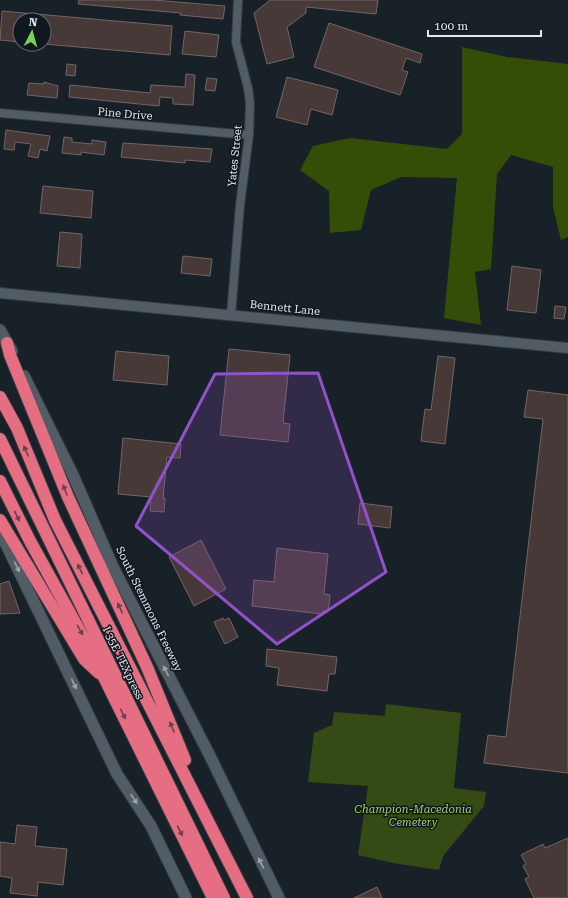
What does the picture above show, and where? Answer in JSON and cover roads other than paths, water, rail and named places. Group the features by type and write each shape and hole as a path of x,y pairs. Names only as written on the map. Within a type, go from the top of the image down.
{"highway":[{"path":"7,343 10,355 68,497 147,667 219,840"},
{"path":"0,397 17,428 59,527 219,840 247,898"},
{"name":"I 35E TEXpress","path":"0,439 224,898"},
{"path":"0,481 30,541 106,679 213,898"},
{"path":"0,520 84,659 106,679"}],"main road":[{"name":"South Stemmons Freeway","path":"0,330 73,474 113,567 210,756 279,898"},
{"path":"0,532 117,774 151,826 186,898"}],"street":[{"name":"Yates Street","path":"231,315 240,205 249,135 250,103 248,88 236,42 238,0"},
{"name":"Pine Drive","path":"0,113 249,135"},
{"name":"Bennett Lane","path":"0,293 568,348"}],"park label":[{"name":"Champion-Macedonia Cemetery","path":"413,815"}]}
